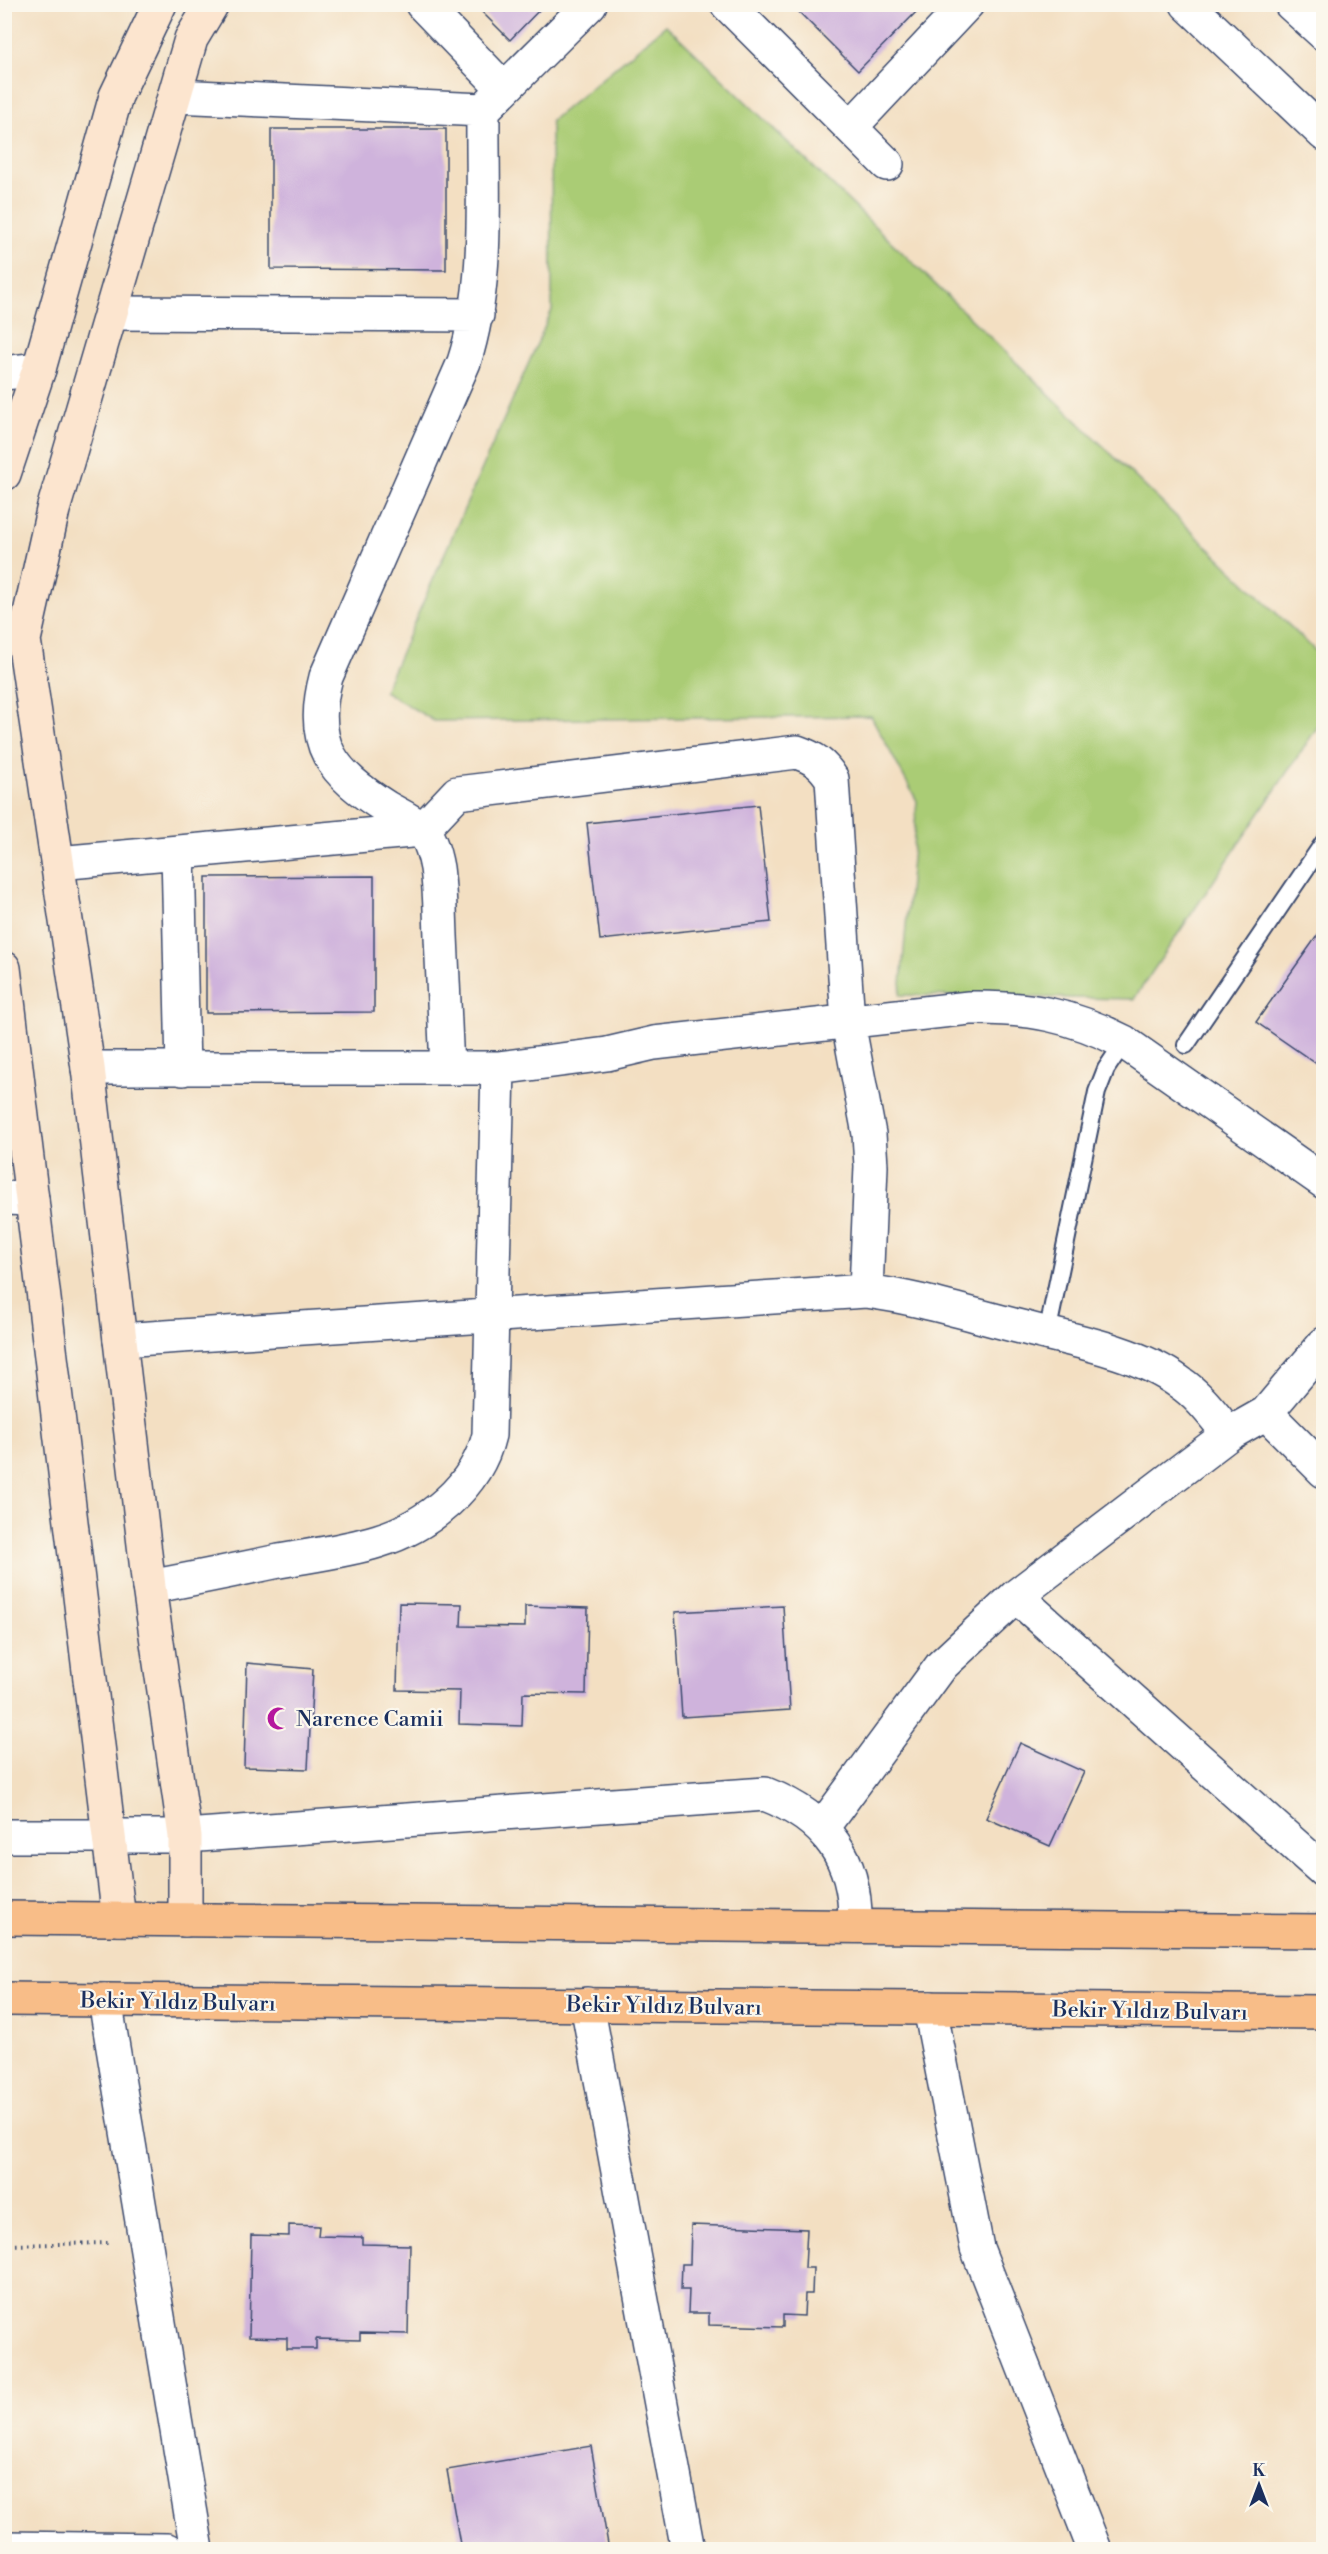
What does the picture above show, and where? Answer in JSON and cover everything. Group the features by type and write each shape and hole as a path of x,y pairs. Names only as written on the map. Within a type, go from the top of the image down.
{"main road":[{"path":"4,1918 1323,1931"},
{"name":"Bekir Yıldız Bulvarı","path":"4,1999 1323,2012"}],"street":[{"path":"4,474 39,369 116,96 160,4"},
{"path":"184,1920 185,1836 149,1587 88,1068 24,640 53,510 191,39 212,4"},
{"path":"422,4 493,100 477,315 464,362 331,667 320,699 320,722 324,744 332,761 343,776 357,789 422,830 436,866 447,1068"},
{"path":"175,96 493,100 591,4"},
{"path":"727,4 887,164"},
{"path":"851,127 967,4"},
{"path":"1187,4 1323,134"},
{"path":"1291,4 1323,34"},
{"path":"111,313 477,315"},
{"path":"4,373 39,369"},
{"path":"57,863 422,830 457,793 797,752 813,758 825,768 832,779 848,1022 869,1134 866,1291"},
{"path":"178,852 183,1069"},
{"path":"4,968 18,1198 119,1919"},
{"path":"88,1068 498,1068 607,1054 654,1043 969,1008 1006,1007 1041,1011 1070,1018 1098,1028 1124,1042 1323,1182"},
{"path":"149,1587 380,1541 426,1518 447,1502 467,1482 485,1452 489,1435 498,1068"},
{"path":"120,1340 866,1291 935,1304 1152,1365 1180,1382 1203,1403 1229,1434"},
{"path":"822,1828 942,1665 1016,1596 1229,1434 1266,1413 1323,1344"},
{"path":"1266,1413 1323,1471"},
{"path":"1016,1596 1323,1871"},
{"path":"4,1836 185,1836 765,1794 806,1813 836,1845 849,1874 856,1905 855,1926"},
{"path":"105,2000 197,2550"},
{"path":"587,2004 688,2550"},
{"path":"930,2008 977,2248 1095,2550"},
{"path":"4,2548 167,2550"}],"lane":[{"path":"1186,1045 1323,842"},
{"path":"1047,1334 1098,1092 1106,1070 1124,1042"}],"path":[{"path":"4,2245 146,2243"}],"green space":[{"path":"666,25 1324,659 1323,719 1134,999 900,995 917,801 871,716 434,721 384,691 552,310 551,121"}],"building":[{"path":"474,4 545,4 510,40"},
{"path":"791,4 924,4 858,71"},
{"path":"271,129 446,129 446,270 271,269"},
{"path":"758,805 771,922 600,940 587,823"},
{"path":"374,876 374,1012 206,1013 206,877"},
{"path":"1324,926 1324,1069 1256,1022"},
{"path":"399,1603 462,1604 461,1626 525,1627 525,1606 588,1608 586,1694 523,1693 522,1726 459,1724 460,1691 397,1690"},
{"path":"783,1606 790,1710 682,1717 675,1612"},
{"name":"Narence Camii","path":"247,1663 313,1669 308,1769 244,1767"},
{"path":"1020,1743 1084,1772 1050,1846 986,1818"},
{"path":"289,2225 319,2226 318,2236 362,2237 362,2244 410,2245 408,2334 360,2333 360,2340 316,2339 316,2349 287,2349 287,2338 249,2337 251,2235 289,2236"},
{"path":"691,2225 807,2229 805,2268 813,2268 812,2294 805,2294 804,2316 783,2315 783,2327 709,2325 709,2313 688,2313 689,2290 681,2290 682,2264 690,2264"},
{"path":"591,2446 609,2550 461,2550 447,2470"}],"place":[{"name":"Narence Camii","path":"278,1718"}]}
